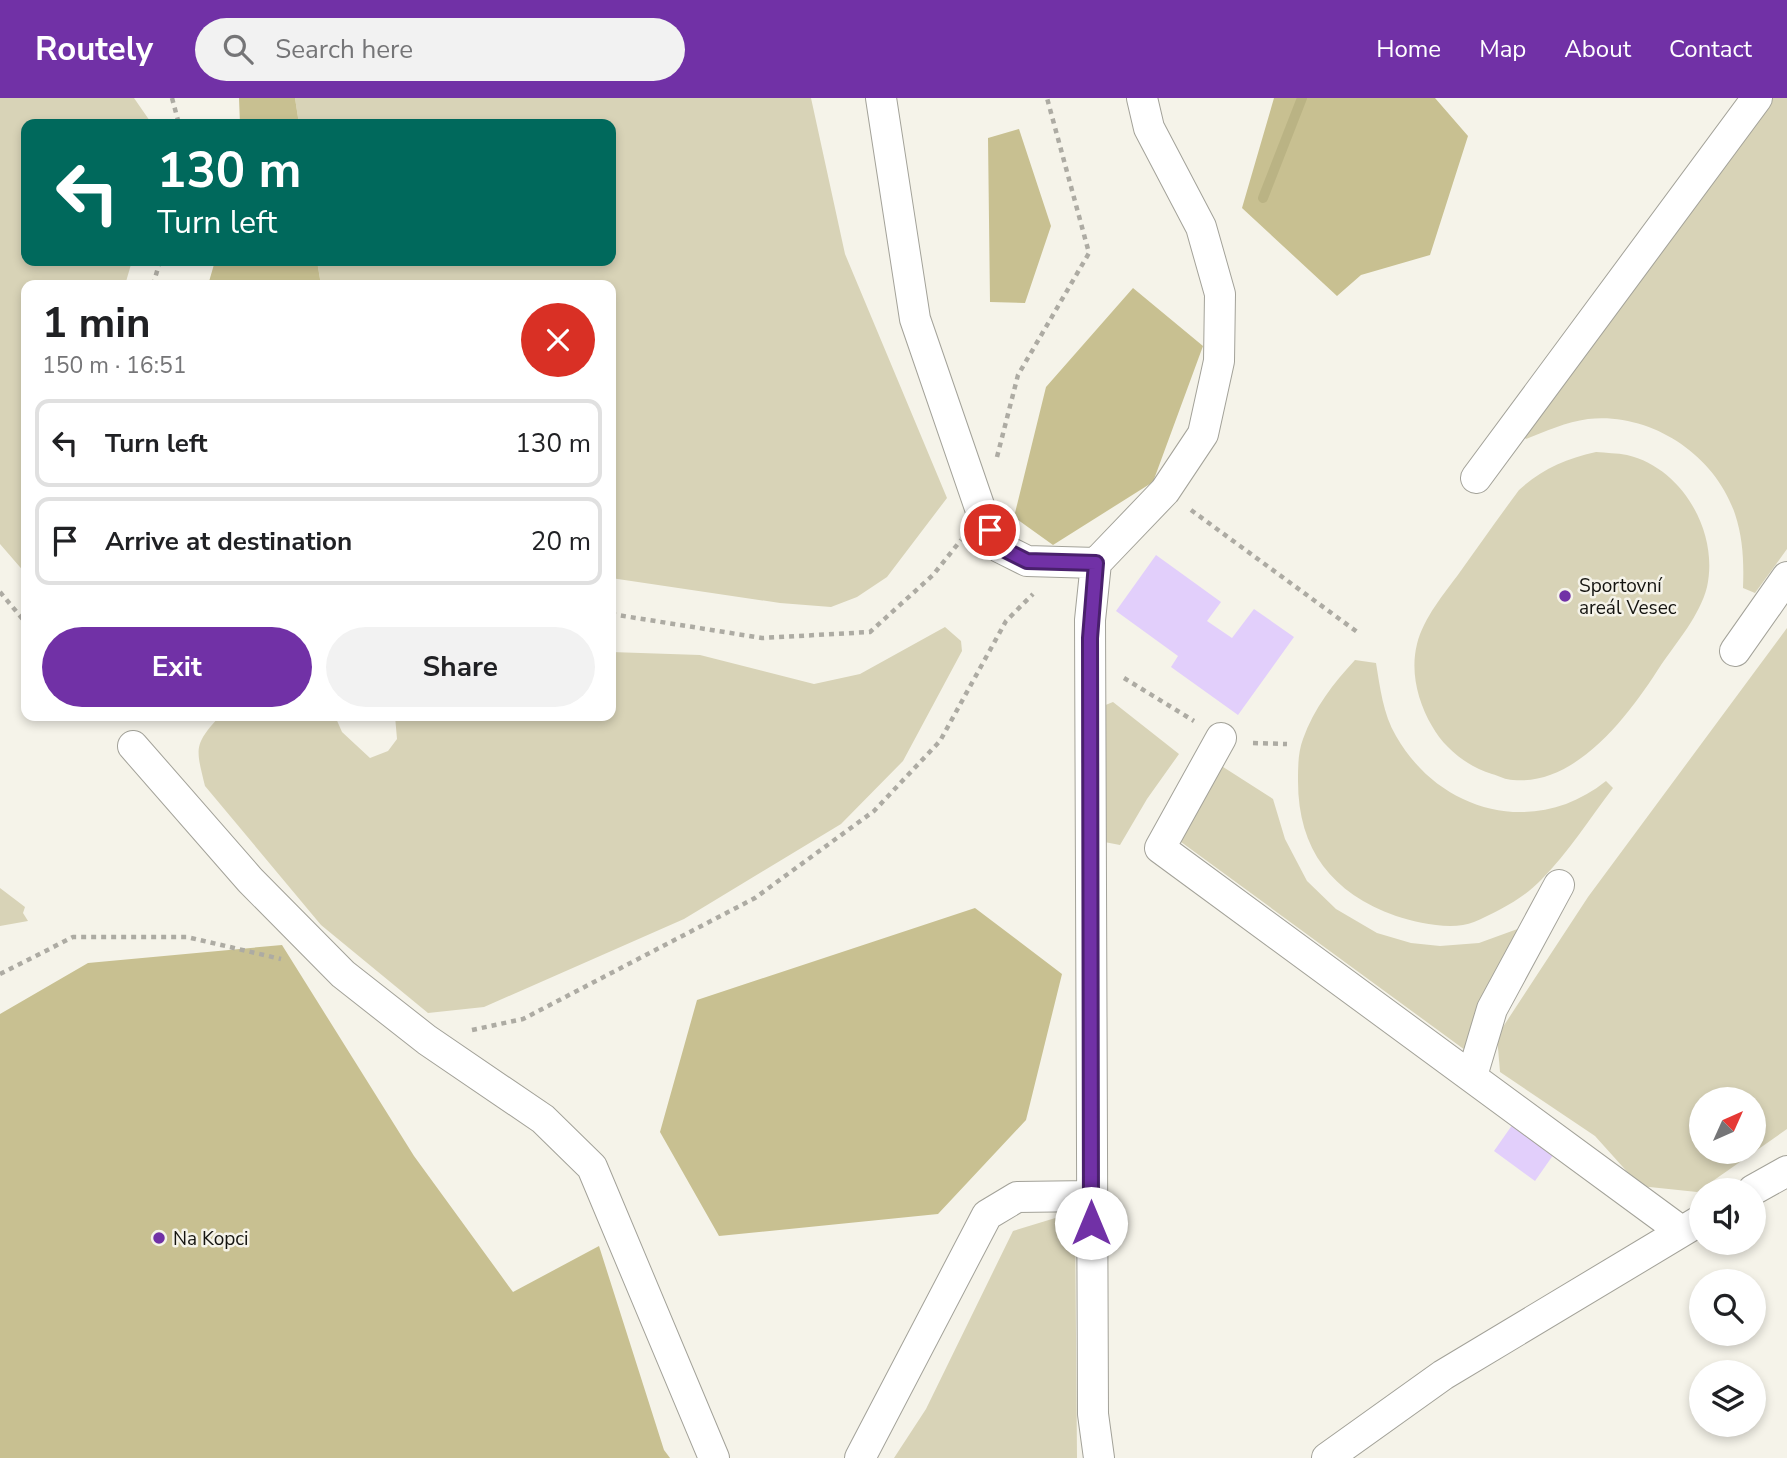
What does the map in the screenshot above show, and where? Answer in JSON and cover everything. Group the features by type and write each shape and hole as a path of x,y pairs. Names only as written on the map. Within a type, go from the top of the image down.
{"street":[{"path":"881,98 915,319 982,514 999,547 1027,561 1096,563"},
{"path":"1099,1458 1093,1414 1091,1196 1090,620 1096,563 1165,491 1203,434 1219,361 1220,294 1201,227 1149,128 1142,98"},
{"path":"1476,478 1757,98"},
{"path":"1735,651 1787,577"},
{"path":"1221,738 1160,848 1472,1076 1689,1225"},
{"path":"133,746 250,880 343,974 427,1040 543,1119 592,1167 714,1458"},
{"path":"1472,1076 1492,1009 1559,885"},
{"path":"1766,1183 1787,1171"},
{"path":"860,1458 987,1215 1017,1197 1091,1196"},
{"path":"1327,1458 1443,1376 1689,1227"}],"path":[{"path":"172,98 178,119"},
{"path":"995,463 1018,375 1089,253 1047,98"},
{"path":"1165,491 1360,634"},
{"path":"616,615 762,638 870,632 933,575 982,514"},
{"path":"427,1040 523,1019 755,898 874,811 940,741 1006,621 1066,561"},
{"path":"0,592 21,617"},
{"path":"1090,657 1221,738 1262,745 1287,744"},
{"path":"0,974 73,937 187,937 291,961"}],"shaded area":[{"path":"0,98 134,98 149,119 21,119 21,266 131,266 126,280 21,280 21,568 0,544"},
{"path":"239,98 295,98 298,119 240,119"},
{"path":"295,98 811,98 845,254 947,498 887,577 857,597 831,607 780,603 616,579 616,280 320,280 318,266 616,266 616,119 298,119"},
{"path":"1274,98 1435,98 1468,136 1430,255 1361,275 1337,296 1242,208"},
{"path":"1762,98 1787,98 1787,549 1755,593 1743,588 1740,532 1725,492 1696,456 1677,441 1634,422 1611,419 1572,422 1526,439 1519,432"},
{"path":"1019,129 1051,226 1025,303 990,302 988,138"},
{"path":"214,266 318,266 320,280 209,280"},
{"path":"1133,288 1203,346 1153,482 1053,545 1014,517 1046,387"},
{"path":"1596,452 1627,455 1647,462 1680,488 1702,525 1709,566 1707,587 1694,618 1681,638 1634,704 1600,742 1580,759 1559,771 1537,779 1505,779 1466,762 1437,734 1427,717 1417,687 1414,665 1417,644 1424,624 1435,606 1519,490 1554,466"},
{"path":"945,627 961,641 962,651 903,761 841,824 684,919 484,1007 428,1013 321,925 205,786 200,764 201,741 216,721 337,721 342,732 370,758 388,751 397,739 395,721 616,721 616,652 700,655 814,684 860,674"},
{"path":"1787,628 1787,1129 1766,1144 1766,1087 1689,1087 1689,1164 1737,1164 1717,1178 1689,1178 1689,1191 1640,1186 1595,1136 1500,1072 1497,1036 1588,897"},
{"path":"1355,660 1376,663 1388,719 1396,736 1415,762 1437,784 1463,799 1491,809 1520,812 1549,809 1578,799 1606,781 1613,788 1560,858 1527,893 1474,922 1456,926 1435,925 1405,919 1373,906 1354,895 1323,866 1304,828 1298,781 1299,754 1307,728 1318,707"},
{"path":"1113,702 1179,754 1147,799 1120,845 1094,840 1103,706"},
{"path":"1220,765 1273,799 1285,839 1307,881 1336,909 1377,933 1411,943 1440,946 1479,943 1523,927 1465,1050 1177,839"},
{"path":"0,888 25,907 23,913 28,921 0,926"},
{"path":"975,908 1062,974 1026,1120 938,1214 719,1236 660,1132 697,1000"},
{"path":"282,945 414,1156 513,1292 599,1246 664,1450 670,1458 0,1458 0,1014 88,963"},
{"path":"1075,1212 1077,1458 894,1458 926,1409 1013,1231"}],"building":[{"path":"1156,555 1221,602 1207,621 1232,638 1254,609 1294,637 1238,715 1171,667 1178,656 1116,611"},
{"path":"1515,1121 1556,1151 1535,1181 1494,1151"}],"waterway":[{"path":"1263,198 1302,98"}],"place":[{"name":"Sportovní areál Vesec","path":"1565,596"},
{"name":"Na Kopci","path":"159,1238"}],"route":[{"path":"990,530 999,547 1027,561 1096,563 1090,620 1091,1223"}]}
